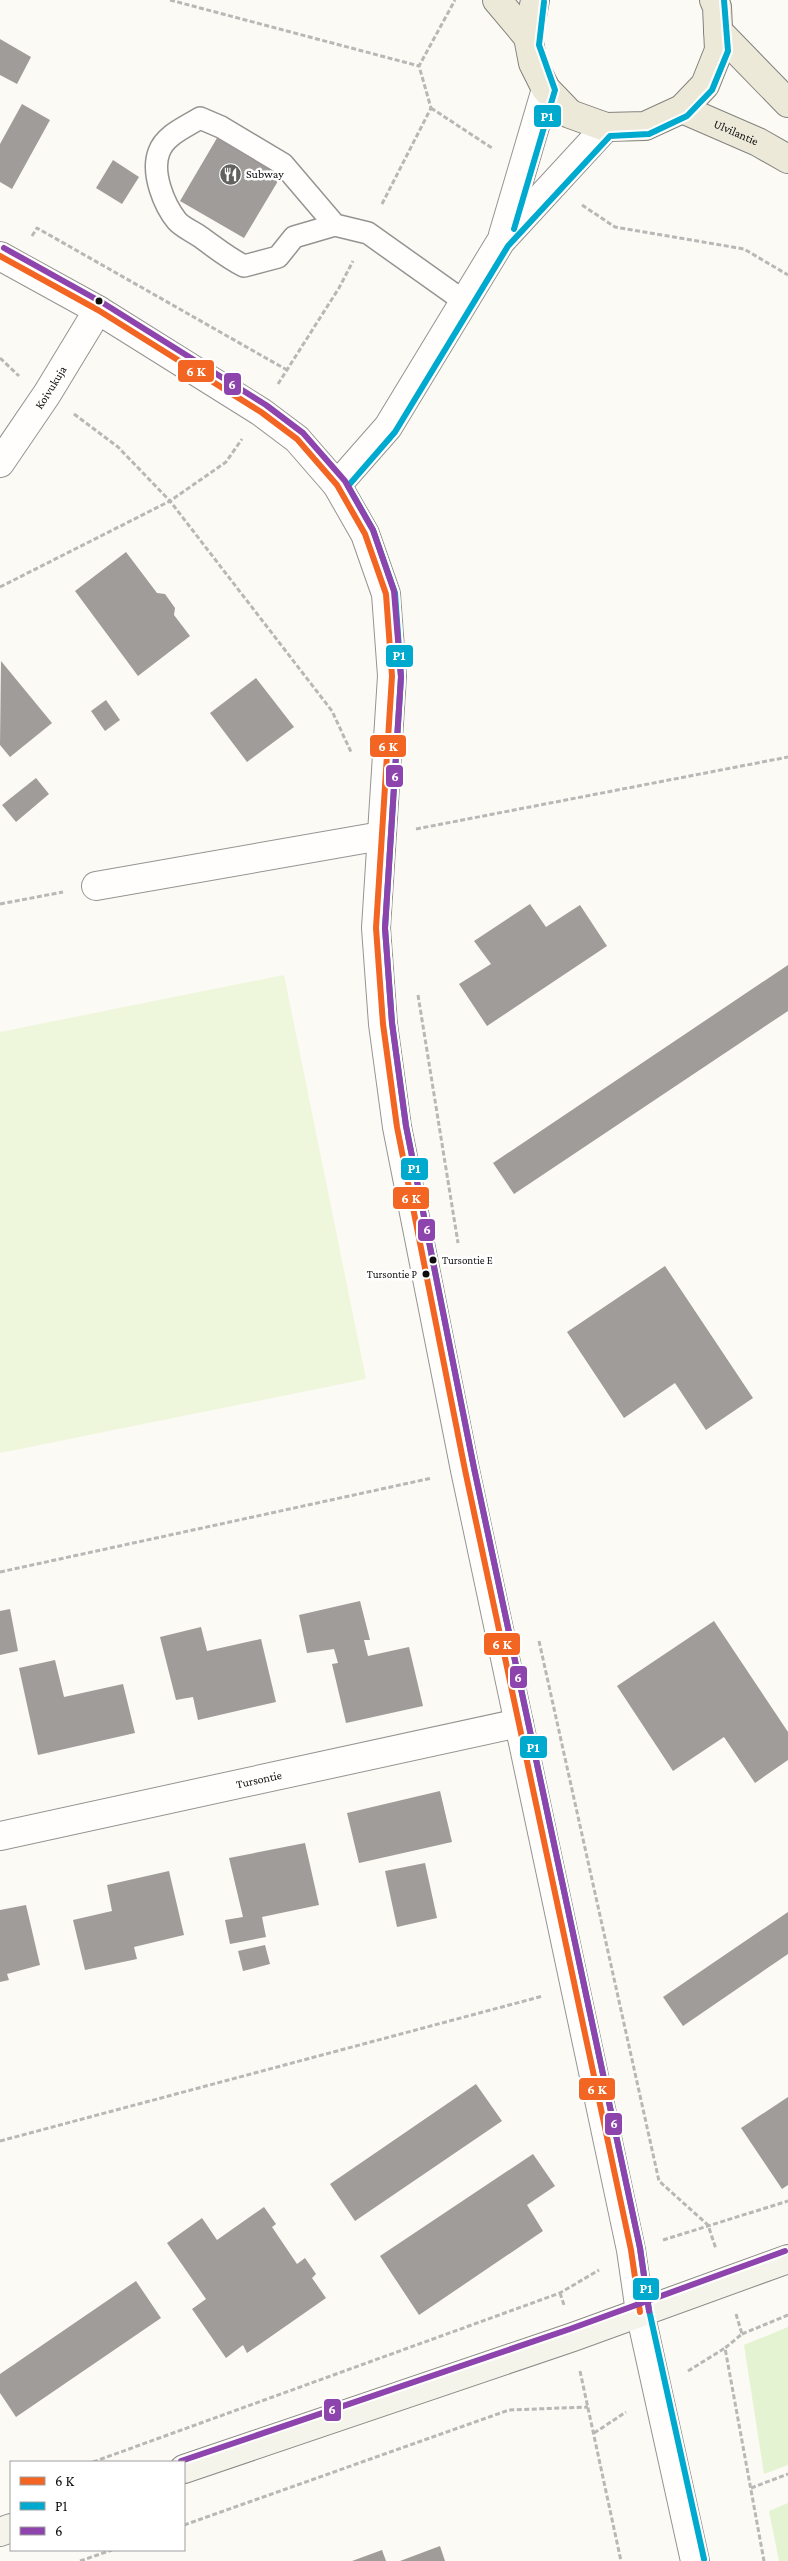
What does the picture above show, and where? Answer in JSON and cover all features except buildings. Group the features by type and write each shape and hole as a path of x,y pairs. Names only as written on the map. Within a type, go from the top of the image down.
{"main road":[{"path":"497,0 528,37"},
{"path":"535,0 528,37 533,64 546,89 570,114 606,127 645,126 682,110 705,85 719,50 717,8 714,0"},
{"path":"718,31 788,103"},
{"name":"Ulvilantie","path":"682,110 758,142 788,159"},
{"path":"185,2469 573,2337 788,2259"}],"street":[{"path":"501,241 546,89"},
{"path":"337,485 388,427 501,241 606,127"},
{"path":"0,256 98,310 261,412 297,439 337,485 365,534 386,594 392,676 376,928 383,1024 397,1127 465,1470 631,2250 640,2312 695,2561"},
{"name":"Koivukuja","path":"0,463 47,394 98,310"},
{"path":"96,886 381,836"},
{"name":"Tursontie","path":"0,1836 519,1723"}],"lane":[{"path":"335,225 283,164 200,118 171,136 159,152 157,176 164,198 177,222 201,237 224,257 244,266 278,257 294,237 335,225 368,233 465,302"}],"path":[{"path":"170,0 419,66"},
{"path":"455,0 419,66 431,108 523,168"},
{"path":"0,587 170,501 226,462 261,412 339,288 431,108"},
{"path":"553,186 616,227 744,249 788,275"},
{"path":"0,358 14,374 47,394 118,447 170,501 332,711 353,755"},
{"path":"381,836 788,757"},
{"path":"0,904 96,886"},
{"path":"417,987 459,1249"},
{"path":"0,1572 465,1470"},
{"path":"537,1631 659,2181 708,2225 742,2334"},
{"path":"0,2141 575,1988 615,1982"},
{"path":"96,2461 560,2293 631,2250 788,2201"},
{"path":"560,2293 573,2337 621,2561"},
{"path":"764,2561 725,2348 742,2334 788,2315"},
{"path":"185,2525 510,2410 588,2407"},
{"path":"751,2488 788,2474"},
{"path":"80,2561 109,2551"}],"green space":[{"path":"284,975 366,1379 0,1453 0,1032"},
{"path":"788,2327 788,2465 764,2474 744,2345"},
{"path":"788,2503 788,2561 779,2561 769,2511"}],"transit line":[{"name":"P1","path":"704,2559 649,2310 640,2248 474,1468 406,1126 392,1023 385,928 401,677 395,593 373,530 348,486 395,432 508,246 610,136 649,134 687,116 712,90 728,51 724,0"},
{"name":"P1","path":"514,229 555,90 539,45 544,2"},
{"name":"6","path":"4,248 103,303 266,405 303,433 345,481 373,530 394,591 401,677 385,928 392,1023 406,1126 474,1468 640,2248 649,2311"},
{"path":"0,256 98,310 261,412 297,439 337,485 365,534 386,594 392,676 376,928 383,1024 397,1127 465,1470 631,2250 640,2312"},
{"name":"6","path":"181,2461 570,2329 785,2251"}],"place":[{"name":"Subway","path":"230,174"},
{"name":"Tursontie E","path":"433,1260"},
{"name":"Tursontie P","path":"426,1274"}]}
